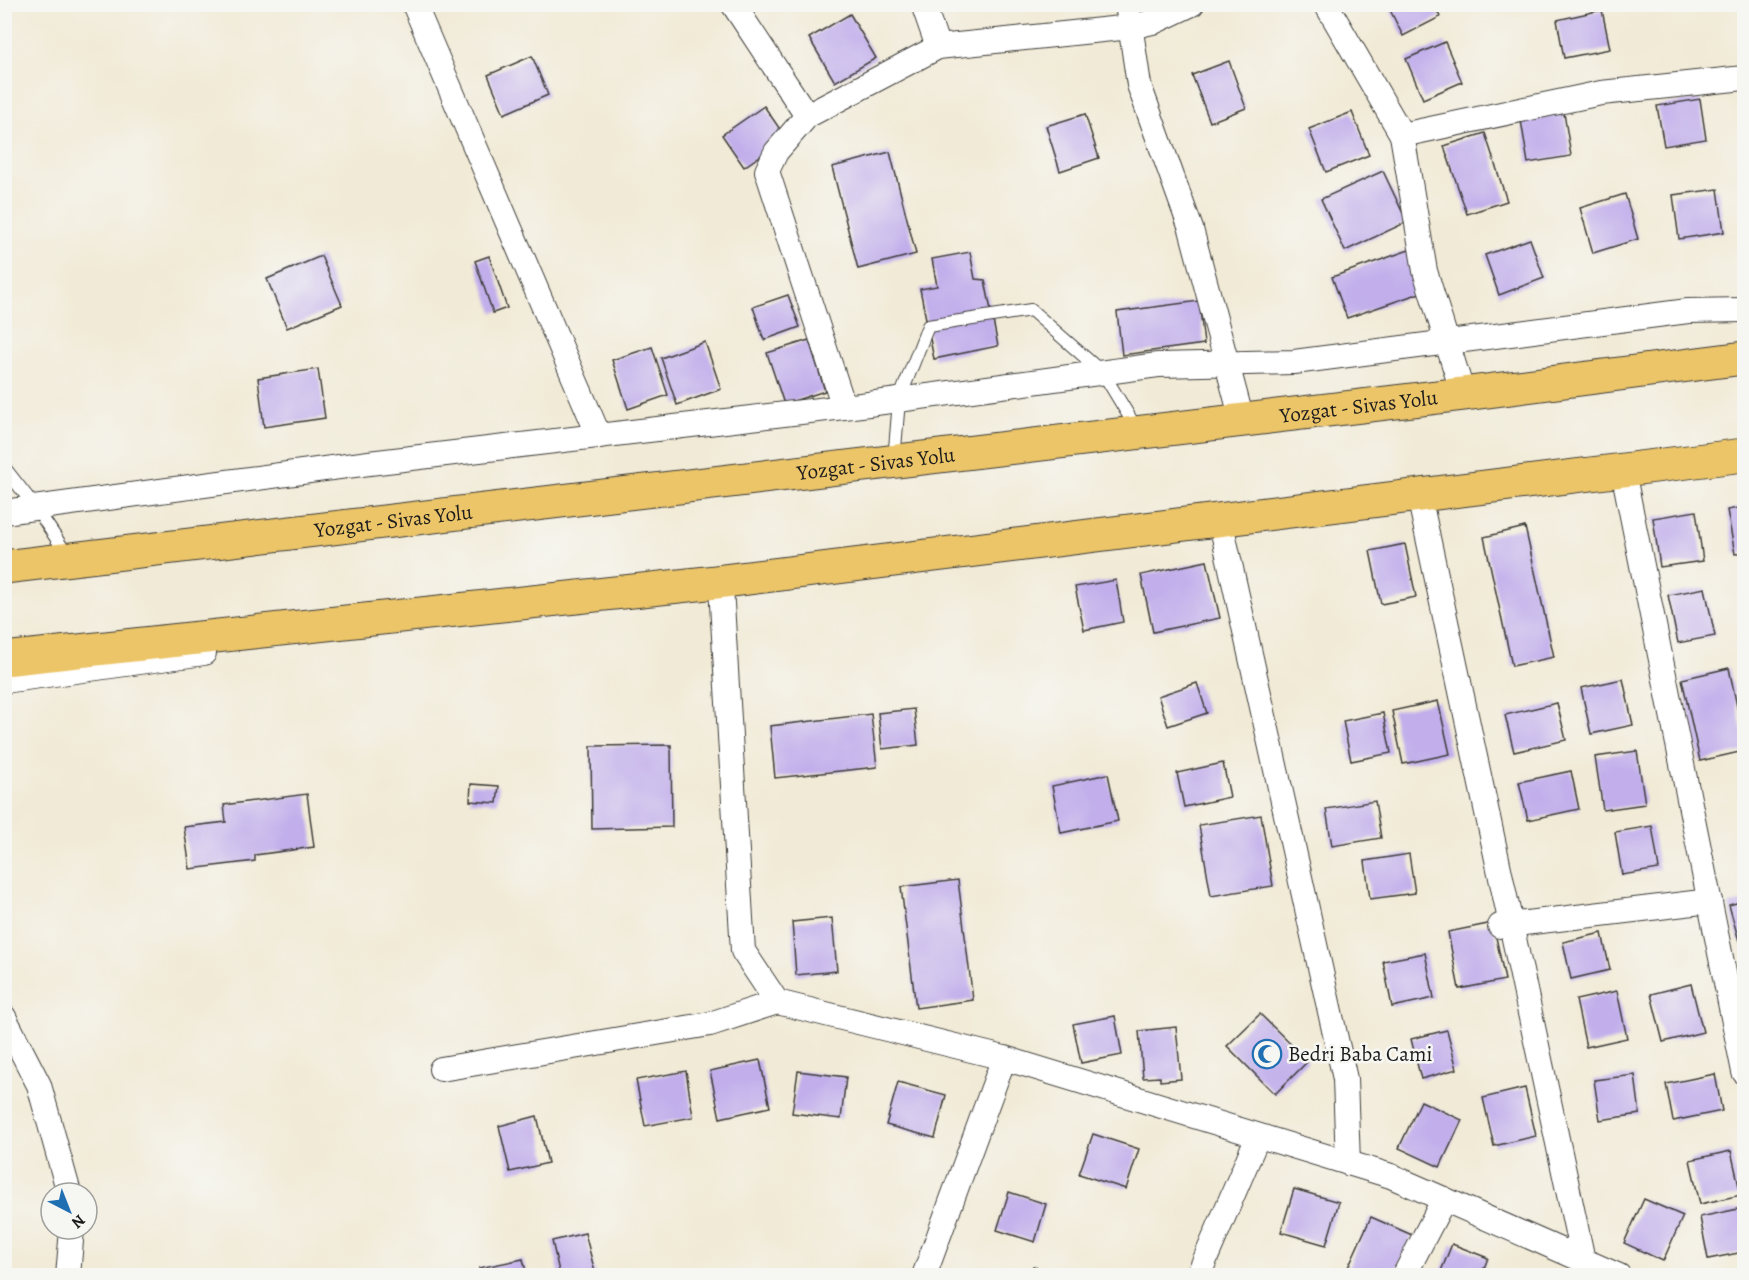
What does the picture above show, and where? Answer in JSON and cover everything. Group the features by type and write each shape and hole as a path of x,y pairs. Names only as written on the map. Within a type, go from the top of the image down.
{"highway":[{"name":"Yozgat - Sivas Yolu","path":"4,567 1463,394 1744,358"},
{"path":"4,659 716,582 1744,455"}],"street":[{"path":"414,4 599,436"},
{"path":"733,4 807,116"},
{"path":"923,4 938,47"},
{"path":"844,407 767,171 776,152 807,116 938,47 1129,16 1156,21 1192,4"},
{"path":"1326,4 1402,135 1425,271 1463,394"},
{"path":"1129,16 1139,85 1191,229 1242,420"},
{"path":"1402,135 1601,93 1744,78"},
{"path":"4,512 357,465 844,407 1158,365 1294,362 1688,311 1744,310"},
{"path":"4,681 472,616 1625,481 1744,465"},
{"path":"1625,481 1710,901 1734,965 1744,1072"},
{"path":"1421,505 1506,926 1583,1260"},
{"path":"1222,528 1345,1079 1348,1163"},
{"path":"721,587 743,951 777,1002"},
{"path":"1506,926 1710,901"},
{"path":"441,1069 710,1024 777,1002 1004,1058 1391,1176 1619,1275"},
{"path":"4,1017 39,1085 66,1181"},
{"path":"924,1275 1004,1058"},
{"path":"1198,1275 1258,1136"},
{"path":"1404,1275 1444,1199"},
{"path":"68,1275 71,1241"}],"lane":[{"path":"894,461 899,400 928,326 1032,310 1103,373 1138,432"},
{"path":"4,467 36,508 70,560"}],"building":[{"path":"1387,4 1434,4 1440,17 1403,36"},
{"path":"1602,10 1610,49 1564,58 1557,20"},
{"path":"850,14 876,58 835,82 809,38"},
{"path":"1445,42 1462,82 1423,99 1406,59"},
{"path":"532,56 548,95 504,114 488,75"},
{"path":"1229,61 1246,108 1210,122 1192,75"},
{"path":"1700,99 1706,139 1664,146 1657,106"},
{"path":"764,106 786,138 744,167 722,135"},
{"path":"1352,112 1369,155 1326,172 1309,129"},
{"path":"1564,113 1571,156 1528,163 1521,120"},
{"path":"1085,114 1099,158 1060,171 1046,126"},
{"path":"1485,133 1507,201 1467,214 1444,146"},
{"path":"890,152 916,254 858,269 832,167"},
{"path":"1383,171 1407,222 1345,251 1321,199"},
{"path":"1718,189 1724,232 1679,239 1673,195"},
{"path":"1625,194 1638,239 1593,253 1580,208"},
{"path":"1530,239 1544,278 1499,295 1485,255"},
{"path":"1409,250 1423,292 1347,318 1332,277"},
{"path":"970,252 975,279 985,280 998,346 934,359 920,289 937,286 932,259"},
{"path":"321,256 342,305 287,328 267,279"},
{"path":"489,256 507,308 493,313 475,261"},
{"path":"788,295 800,327 764,340 753,307"},
{"path":"1199,301 1204,344 1122,355 1117,312"},
{"path":"809,340 825,391 784,404 767,353"},
{"path":"705,342 721,389 677,405 661,358"},
{"path":"652,347 668,395 628,409 612,360"},
{"path":"318,369 325,418 264,427 258,378"},
{"path":"1744,507 1744,553 1735,554 1727,510"},
{"path":"1696,511 1703,561 1660,567 1653,518"},
{"path":"1525,527 1554,657 1512,666 1484,537"},
{"path":"1405,544 1416,597 1381,604 1370,551"},
{"path":"1207,561 1220,618 1153,632 1141,575"},
{"path":"1116,580 1123,622 1084,630 1075,587"},
{"path":"1705,588 1715,636 1678,643 1668,595"},
{"path":"1729,668 1744,740 1744,751 1700,761 1682,679"},
{"path":"1623,679 1633,725 1591,734 1581,688"},
{"path":"1197,683 1207,713 1168,726 1158,696"},
{"path":"1438,701 1450,754 1403,764 1392,711"},
{"path":"1557,703 1566,740 1514,752 1505,715"},
{"path":"914,709 918,745 882,749 878,713"},
{"path":"1383,713 1391,753 1351,761 1343,721"},
{"path":"871,714 877,767 775,778 770,726"},
{"path":"671,745 672,827 592,829 591,746"},
{"path":"1637,751 1645,804 1603,810 1595,757"},
{"path":"1223,763 1230,797 1184,807 1177,773"},
{"path":"1571,771 1579,809 1528,820 1519,782"},
{"path":"1108,774 1118,821 1061,833 1052,786"},
{"path":"471,784 499,786 497,803 470,801"},
{"path":"307,794 314,847 255,855 255,861 190,869 184,827 226,822 224,805"},
{"path":"1375,801 1381,838 1332,846 1326,809"},
{"path":"1261,815 1273,886 1211,896 1199,825"},
{"path":"1652,826 1659,869 1622,875 1615,832"},
{"path":"1409,854 1415,893 1370,899 1365,861"},
{"path":"958,880 973,1000 916,1008 901,887"},
{"path":"1744,901 1744,940 1739,941 1729,905"},
{"path":"832,918 837,971 796,975 792,922"},
{"path":"1493,923 1505,980 1459,989 1448,932"},
{"path":"1602,933 1610,970 1571,979 1563,942"},
{"path":"1425,953 1434,998 1392,1007 1383,961"},
{"path":"1691,984 1703,1032 1663,1042 1651,994"},
{"path":"1617,991 1627,1038 1586,1047 1576,1000"},
{"name":"Bedri Baba Cami","path":"1260,1014 1308,1061 1275,1094 1227,1046"},
{"path":"1115,1016 1122,1055 1081,1063 1073,1024"},
{"path":"1176,1027 1181,1079 1160,1081 1160,1077 1143,1078 1139,1031"},
{"path":"1447,1030 1457,1069 1421,1079 1411,1039"},
{"path":"760,1060 770,1107 720,1118 710,1071"},
{"path":"686,1071 693,1117 645,1126 636,1080"},
{"path":"798,1071 846,1077 841,1119 792,1113"},
{"path":"1715,1074 1722,1111 1673,1121 1666,1084"},
{"path":"1635,1075 1640,1114 1600,1120 1594,1080"},
{"path":"898,1082 946,1095 935,1138 886,1125"},
{"path":"1525,1088 1536,1136 1494,1146 1483,1098"},
{"path":"1421,1101 1462,1120 1440,1167 1399,1148"},
{"path":"537,1116 548,1163 510,1172 499,1126"},
{"path":"1093,1134 1139,1149 1126,1189 1079,1174"},
{"path":"1731,1151 1741,1195 1700,1204 1690,1160"},
{"path":"1294,1189 1339,1202 1326,1245 1281,1232"},
{"path":"1009,1192 1046,1204 1035,1242 997,1230"},
{"path":"1644,1199 1683,1216 1663,1261 1624,1243"},
{"path":"1743,1208 1744,1252 1708,1259 1700,1217"},
{"path":"1371,1217 1412,1235 1393,1276 1344,1276"},
{"path":"585,1233 596,1276 560,1276 552,1241"},
{"path":"1452,1244 1488,1258 1481,1276 1439,1276"},
{"path":"523,1259 527,1276 481,1276 479,1268"},
{"path":"1033,1266 1057,1275 1057,1276 1029,1276"}],"place":[{"name":"Bedri Baba Cami","path":"1267,1054"}]}
